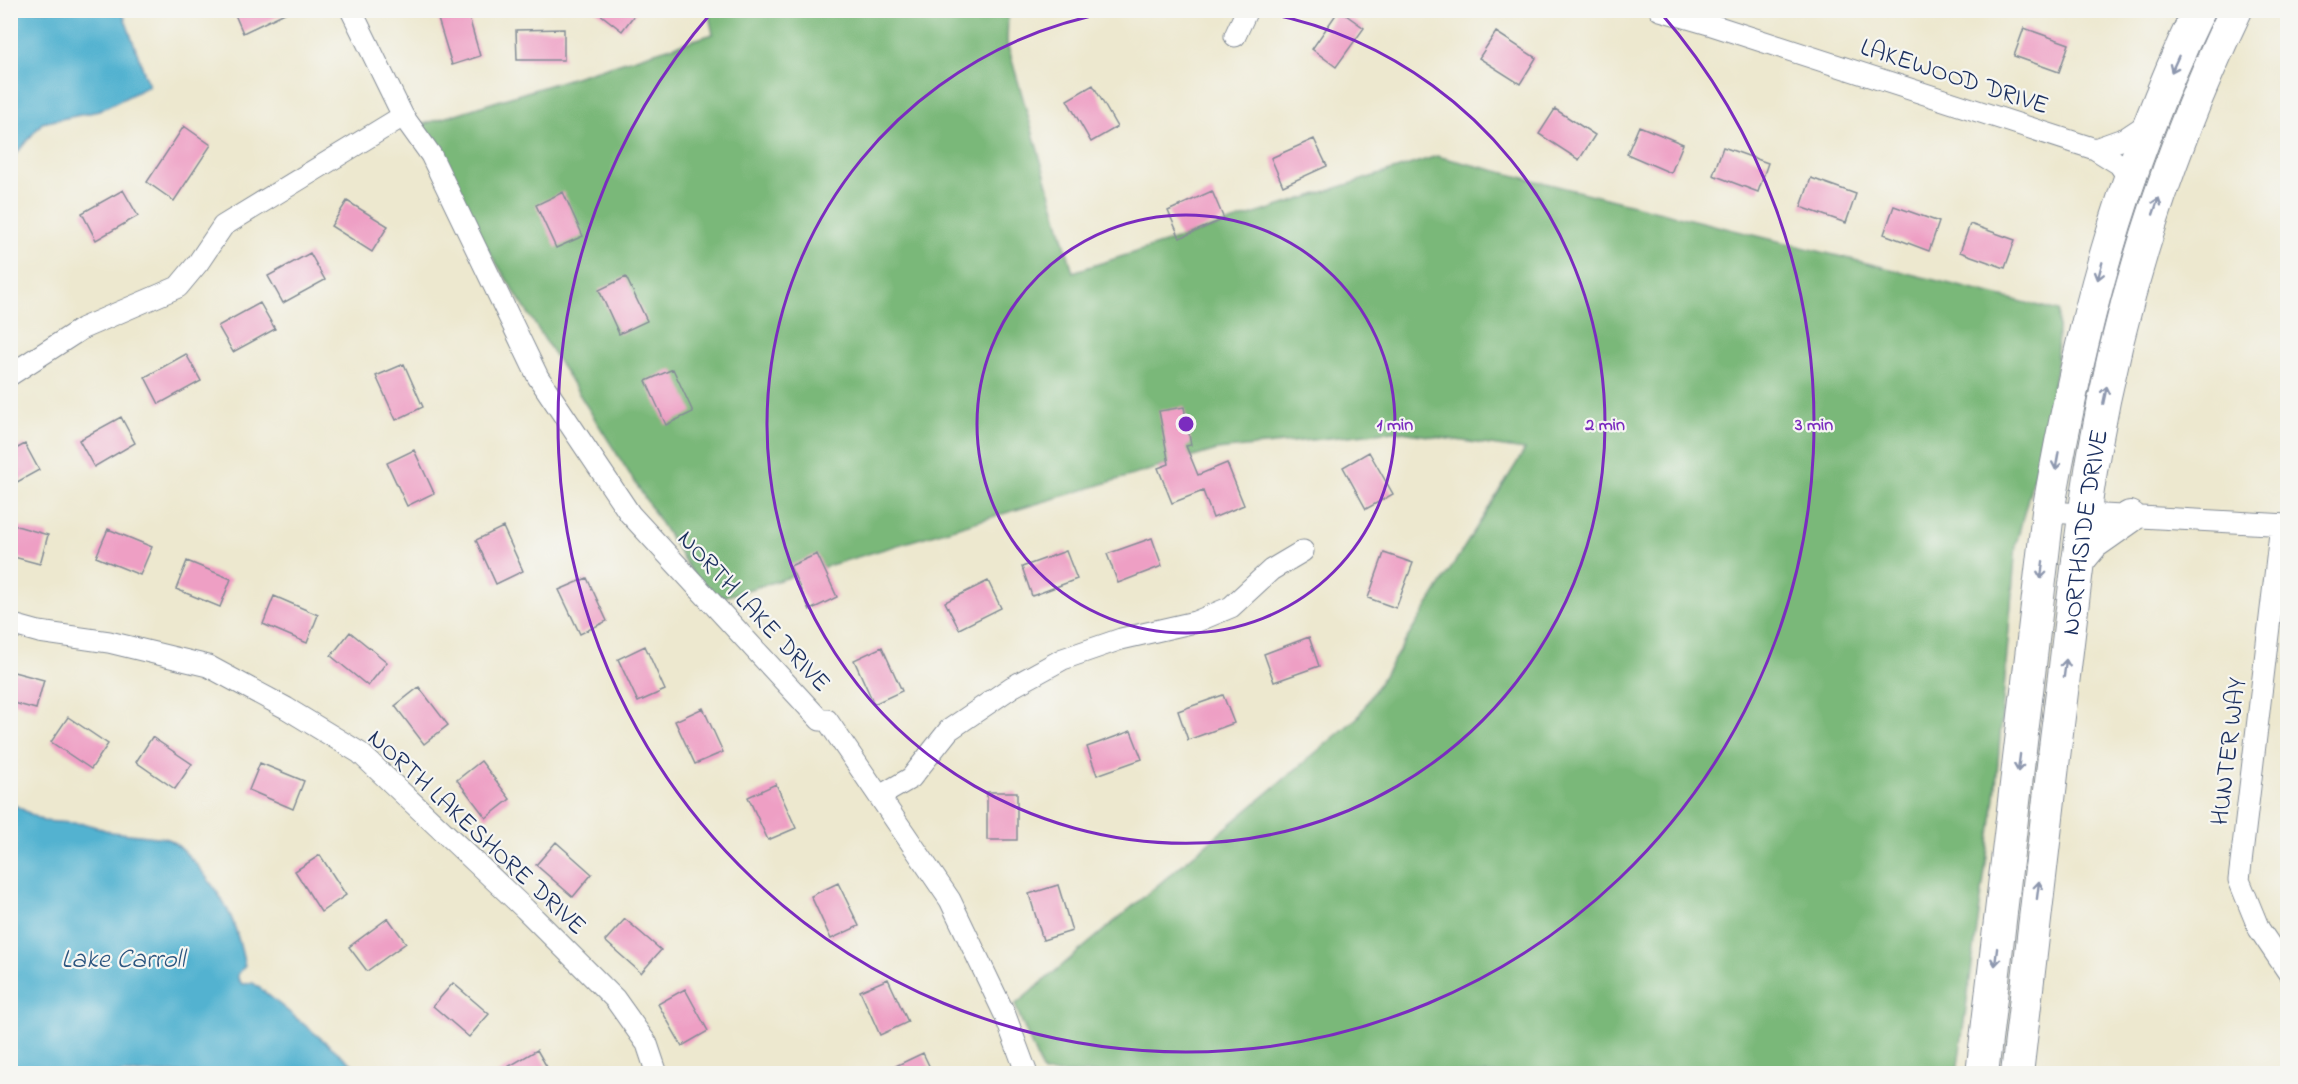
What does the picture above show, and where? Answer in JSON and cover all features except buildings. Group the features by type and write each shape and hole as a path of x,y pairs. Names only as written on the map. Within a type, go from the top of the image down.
{"highway":[{"name":"NORTHSIDE DRIVE","path":"1982,1074 2048,512 2063,430 2107,246 2129,178 2199,10"},
{"name":"NORTHSIDE DRIVE","path":"2017,1074 2078,561 2101,414 2136,267 2175,155 2236,10"},
{"path":"2078,561 2093,543 2130,517"}],"street":[{"path":"10,375 83,328 177,287 198,263 223,226 403,116 351,10"},
{"path":"1235,36 1246,10"},
{"name":"LAKEWOOD DRIVE","path":"1660,10 1715,18 2095,148 2119,164 2129,178"},
{"name":"NORTH LAKE DRIVE","path":"403,116 431,155 538,377 630,514 820,720 827,720 950,900 1005,1016 1027,1074"},
{"path":"2095,148 2126,138 2151,121"},
{"path":"2048,512 2284,525"},
{"name":"HUNTER WAY","path":"2284,525 2239,880 2259,929 2288,972"},
{"path":"880,796 911,778 949,730 1012,687 1063,659 1121,639 1195,622 1231,608 1271,570 1303,551"},
{"name":"NORTH LAKESHORE DRIVE","path":"10,624 39,632 109,642 208,666 286,708 360,753 525,909 615,999 647,1044 657,1074"}],"green space":[{"path":"708,11 1008,11 1007,43 1073,272 1437,156 2059,311 2056,371 2035,471 2016,544 1995,798 1957,1073 1275,1074 1270,1068 1261,1074 1043,1073 1015,1005 1358,717 1525,450 1394,431 1217,450 710,601 411,128 713,34"}],"water":[{"path":"11,10 122,11 149,86 99,111 42,123 11,160"},
{"name":"Lake Carroll","path":"11,803 43,821 87,824 111,832 166,838 175,844 206,876 230,915 245,966 238,974 238,979 242,984 256,985 363,1073 11,1073"}]}
